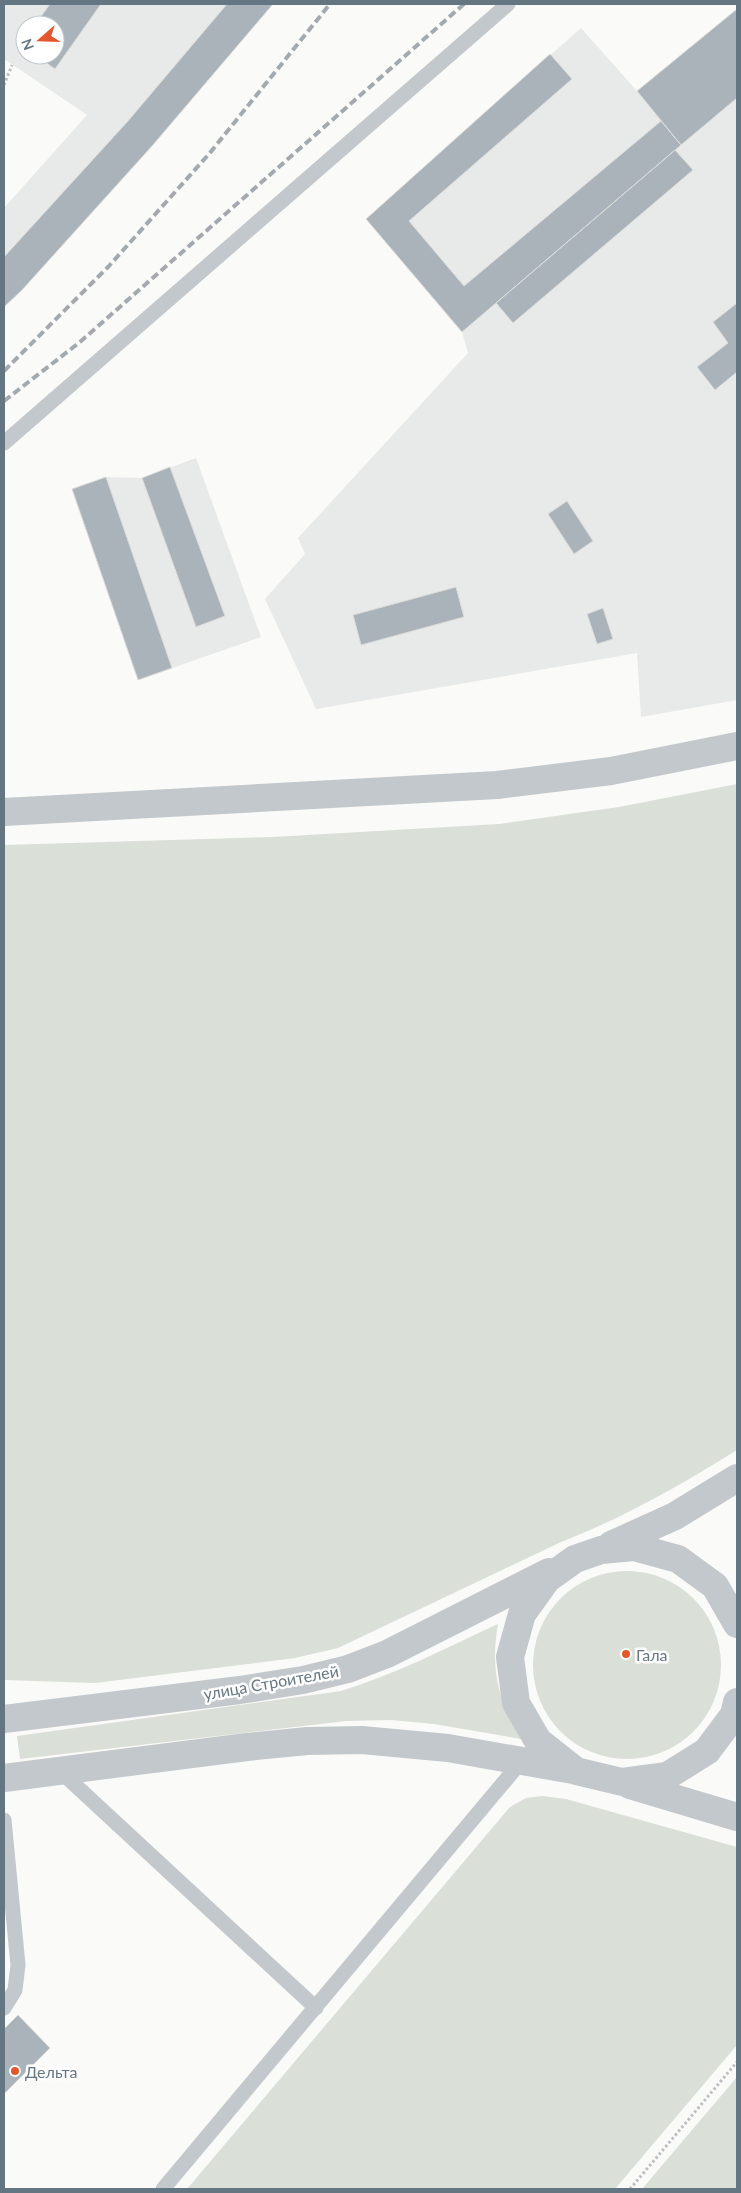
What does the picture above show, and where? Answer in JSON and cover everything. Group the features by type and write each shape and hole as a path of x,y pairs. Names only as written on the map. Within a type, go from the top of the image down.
{"street":[{"path":"4,812 269,799 497,785 610,771 737,746"},
{"path":"530,1751 516,1703 510,1657 522,1614 547,1579 575,1559 600,1550 675,1516 737,1478"},
{"path":"600,1550 634,1547 678,1559 715,1586 737,1624"},
{"name":"улица Строителей","path":"4,1719 240,1690 303,1680 348,1669 387,1654 575,1559"},
{"path":"622,1782 667,1776 707,1751 734,1716 737,1702"},
{"path":"4,1778 307,1741 362,1740 448,1748 530,1751 576,1771 622,1782 737,1817"}],"lane":[{"path":"4,443 508,4"},
{"path":"163,2189 530,1751"},
{"path":"60,1771 316,2008"},
{"path":"4,1820 18,1965 15,1990 4,2008"}],"path":[{"path":"4,85 12,65"},
{"path":"630,2189 737,2062"}],"shaded area":[{"path":"4,4 273,4 152,146 22,290 4,307 4,208 87,115 4,59"},
{"path":"737,9 737,700 641,717 637,653 316,709 265,599 305,554 298,538 468,353 462,332 366,219 581,28 637,91"},
{"path":"196,458 261,637 138,680 72,489 106,477 142,478"},
{"path":"737,784 737,1450 695,1476 629,1512 561,1542 338,1648 295,1658 95,1683 4,1680 4,845 273,837 499,824 619,807"},
{"path":"636,1571 663,1578 694,1598 714,1629 720,1647 720,1683 714,1701 694,1732 663,1752 645,1758 618,1759 609,1758 583,1748 567,1738 554,1725 540,1701 534,1683 533,1656 534,1647 544,1621 554,1605 567,1592 591,1578 609,1572"},
{"path":"498,1624 495,1656 498,1684 507,1711 521,1739 434,1724 391,1720 346,1721 20,1759 17,1736 341,1691 401,1669"},
{"path":"542,1796 566,1799 737,1847 737,2045 615,2189 187,2189 510,1807 526,1798"},
{"path":"737,2077 737,2189 642,2189"}],"building":[{"path":"50,4 101,4 65,55 65,15 42,15"},
{"path":"227,4 273,4 152,146 22,290 4,307 4,257 128,121"},
{"path":"737,9 737,98 681,145 637,91"},
{"path":"550,54 572,79 409,221 464,286 661,121 681,145 462,332 366,219"},
{"path":"49,65 58,65 55,69"},
{"path":"675,150 693,170 513,323 496,303"},
{"path":"737,303 737,372 715,390 697,367 728,343 713,322"},
{"path":"170,467 225,616 196,627 142,478"},
{"path":"106,477 172,668 138,680 72,489"},
{"path":"567,501 593,541 574,554 548,514"},
{"path":"456,587 464,617 361,645 353,615"},
{"path":"603,608 613,639 597,644 587,614"},
{"name":"Дельта","path":"18,2015 50,2048 4,2094 4,2029"}],"railway":[{"path":"4,371 109,266 209,154 330,4"},
{"path":"4,401 80,342 464,4"}],"place":[{"name":"Гала","path":"626,1654"},
{"name":"Дельта","path":"15,2071"}]}
